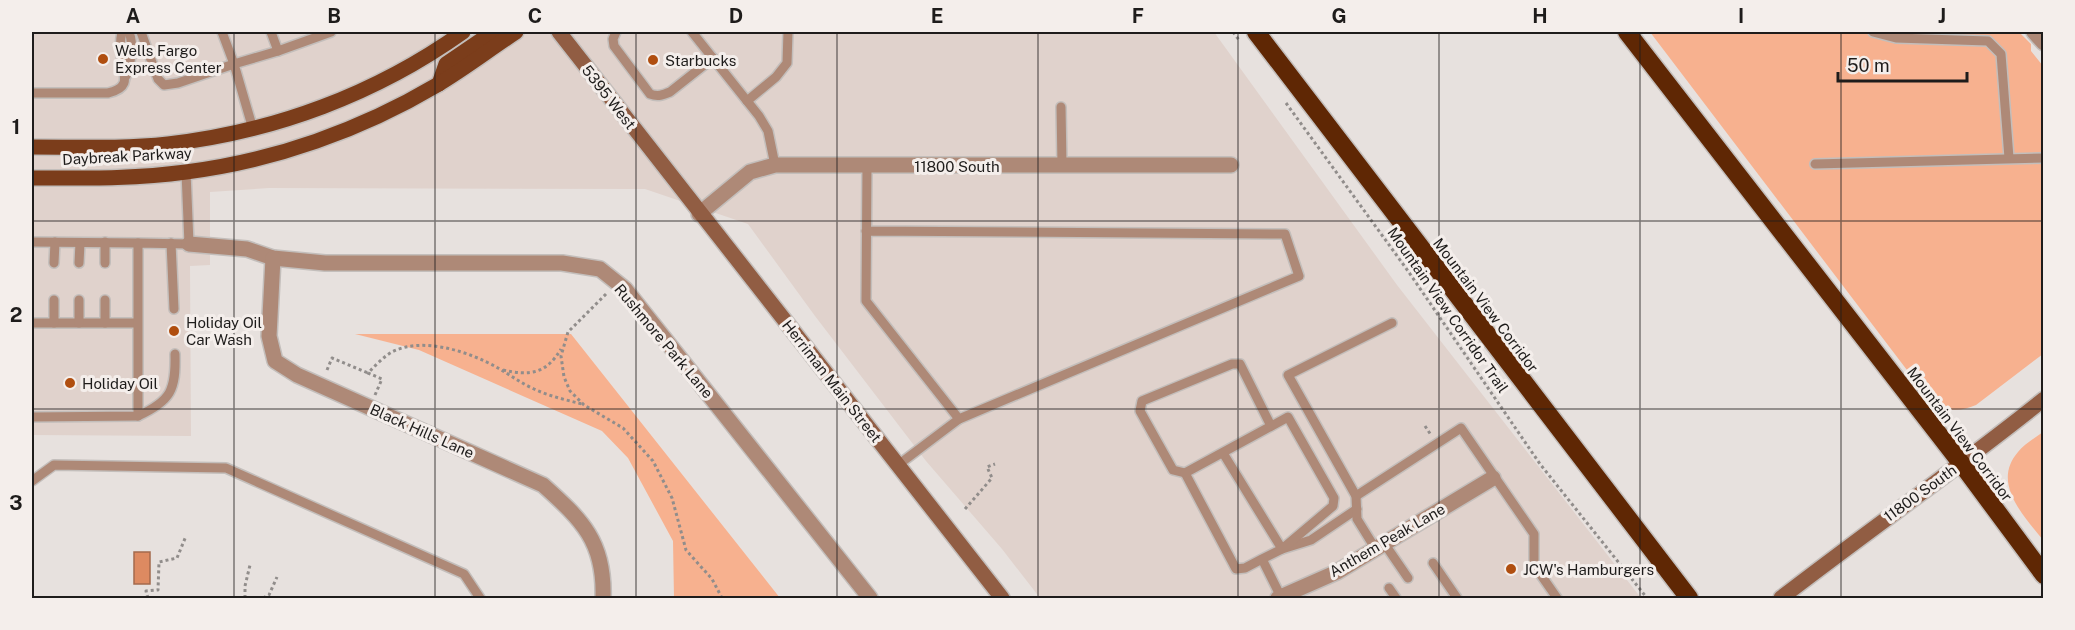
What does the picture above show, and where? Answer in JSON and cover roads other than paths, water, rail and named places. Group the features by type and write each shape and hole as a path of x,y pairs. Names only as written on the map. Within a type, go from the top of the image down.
{"highway":[{"name":"Mountain View Corridor","path":"1256,32 1689,598"},
{"name":"Mountain View Corridor","path":"1627,32 1961,464 2043,575"}],"main road":[{"name":"Daybreak Parkway","path":"32,147 136,147 197,140 252,129 295,117 357,93 414,64 463,32"},
{"path":"439,84 446,64 493,32"},
{"name":"Daybreak Parkway","path":"32,178 120,178 186,172 251,160 319,140 384,113 439,84 516,32"}],"street":[{"name":"5395 West","path":"559,32 661,163"},
{"path":"2034,32 2043,44"},
{"name":"Herriman Main Street","path":"661,163 1002,598"},
{"name":"11800 South","path":"699,214 750,172 775,165 1231,165"},
{"name":"Rushmore Park Lane","path":"189,244 247,249 273,258 325,263 562,263 600,269 632,298 870,598"},
{"name":"Black Hills Lane","path":"273,258 269,336 275,361 320,386 543,485 574,512 596,546 603,579 603,598"},
{"name":"11800 South","path":"1782,598 1961,464 2043,399"},
{"name":"Anthem Peak Lane","path":"1280,598 1337,572 1493,477"}],"lane":[{"path":"122,32 121,58 126,76"},
{"path":"32,93 118,91 124,84 131,60 129,32"},
{"path":"141,32 158,79 164,85 178,83 331,32"},
{"path":"222,32 234,64 252,129"},
{"path":"271,32 278,51"},
{"path":"616,32 613,39 614,46 651,94 656,96 670,92 713,58"},
{"path":"692,32 768,131 775,165"},
{"path":"747,101 776,77 787,63 788,32"},
{"path":"1873,32 1896,38 1958,42 1988,41 2001,54 2008,158"},
{"path":"1061,106 1062,165"},
{"path":"1815,164 2043,158"},
{"path":"867,166 866,301 959,419"},
{"path":"32,242 189,244 186,172"},
{"path":"866,231 1285,234 1299,276 959,419 898,465"},
{"path":"54,263 55,242"},
{"path":"105,242 105,263"},
{"path":"79,263 80,243"},
{"path":"138,243 138,416"},
{"path":"171,243 174,309"},
{"path":"54,300 54,322"},
{"path":"79,300 79,322"},
{"path":"105,300 105,323"},
{"path":"32,322 137,323"},
{"path":"1392,322 1288,375 1356,496 1357,519 1408,578"},
{"path":"32,417 138,416 159,404 174,386 175,354"},
{"path":"1271,426 1240,364 1232,364 1142,401 1140,411 1173,470 1185,473 1288,417 1334,498 1333,506 1282,549"},
{"path":"1356,496 1461,428 1534,534 1534,565 1557,598"},
{"path":"1223,453 1282,549"},
{"path":"32,481 54,465 226,468 464,574 480,598"},
{"path":"1185,473 1236,569 1245,568 1282,549 1311,540 1357,509"},
{"path":"1262,559 1280,598"},
{"path":"1433,563 1457,598"},
{"path":"1389,588 1396,598"}],"place":[{"name":"Wells Fargo Express Center","path":"103,59"},
{"name":"Starbucks","path":"653,60"},
{"name":"Holiday Oil Car Wash","path":"174,331"},
{"name":"Holiday Oil","path":"70,383"},
{"name":"JCW's Hamburgers","path":"1511,569"}]}
